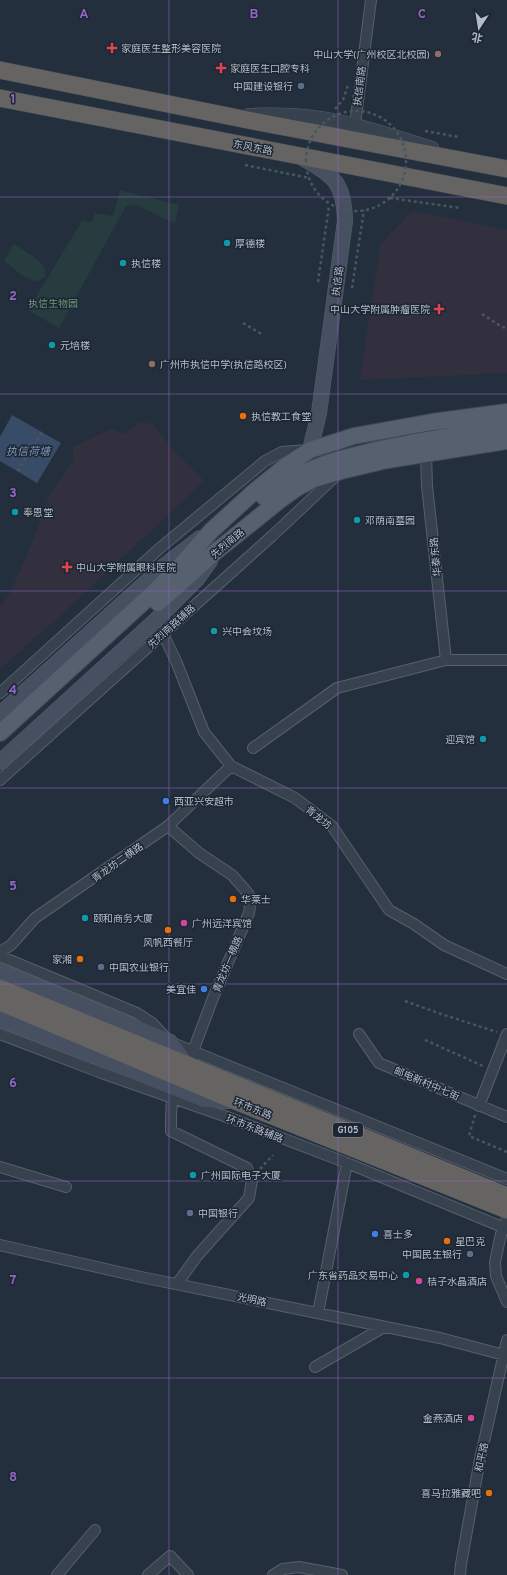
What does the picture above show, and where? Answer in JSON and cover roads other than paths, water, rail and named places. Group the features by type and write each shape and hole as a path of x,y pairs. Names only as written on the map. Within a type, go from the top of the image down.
{"highway":[{"path":"0,70 500,168"},
{"name":"东风东路","path":"0,98 507,196"},
{"name":"环市东路","path":"0,988 190,1058 507,1196"},
{"name":"环市东路","path":"0,1002 235,1101 507,1210"}],"main road":[{"name":"执信路","path":"298,156 326,171 332,177 342,194 345,221 319,413 310,450"},
{"name":"先烈南路","path":"0,746 100,648 180,566 211,531 256,490 310,450 354,436 432,422 507,412"},
{"name":"先烈南路","path":"180,566 277,486 306,471 351,455 414,442 507,426"},
{"name":"先烈南路","path":"0,733 214,553 280,500 298,488 314,480 341,471 426,454 507,441"},
{"path":"0,714 165,565 183,550 211,531"},
{"path":"0,762 185,593 207,567 214,553"},
{"path":"0,971 170,1042 190,1058"},
{"path":"0,1024 203,1098 235,1101"}],"street":[{"name":"执信南路","path":"355,126 371,0"},
{"path":"225,115 312,117 355,126 500,168"},
{"path":"0,693 166,544 265,461 282,452 310,450"},
{"name":"华泰东路","path":"426,454 427,486 446,660"},
{"name":"先烈南路辅路","path":"0,780 272,536 341,471"},
{"name":"青龙坊","path":"163,634 176,661 204,732 231,766 295,798 332,826 389,910 414,924 444,945 507,974"},
{"path":"253,748 337,688 446,660 507,660"},
{"name":"青龙坊二横路","path":"0,952 12,945 36,918 168,826 231,766"},
{"name":"青龙坊一横路","path":"168,826 199,853 232,875 251,898 248,913 190,1058"},
{"path":"0,956 137,1013 152,1023 170,1042"},
{"name":"环市东路辅路","path":"0,1024 99,1072 230,1118 506,1224"},
{"name":"邮电新村中七街","path":"359,1034 379,1063 507,1117"},
{"path":"479,1106 507,1035"},
{"path":"190,1058 507,1179"},
{"path":"172,1075 230,1118"},
{"path":"177,1284 197,1256 249,1198 252,1180 247,1168 171,1131 172,1097 203,1098"},
{"path":"318,1313 347,1163"},
{"path":"0,1167 66,1187"},
{"path":"506,1224 495,1262 496,1276 507,1302"},
{"name":"光明路","path":"0,1245 177,1284 440,1338 504,1355"},
{"path":"315,1367 384,1326"},
{"name":"和平路","path":"460,1575 480,1458 507,1340"},
{"path":"57,1575 95,1530"},
{"path":"148,1575 170,1556 188,1575"},
{"path":"272,1575 283,1569 299,1567 342,1575"}],"water":[{"name":"执信荷塘","path":"12,415 61,443 37,483 0,461 0,437"}],"place":[{"name":"家庭医生整形美容医院","path":"112,48"},
{"name":"中山大学(广州校区北校园)","path":"438,54"},
{"name":"家庭医生口腔专科","path":"221,68"},
{"name":"中国建设银行","path":"301,86"},
{"name":"厚德楼","path":"227,243"},
{"name":"执信楼","path":"123,263"},
{"name":"中山大学附属肿瘤医院","path":"439,309"},
{"name":"元培楼","path":"52,345"},
{"name":"广州市执信中学(执信路校区)","path":"152,364"},
{"name":"执信教工食堂","path":"243,416"},
{"name":"奉恩堂","path":"15,512"},
{"name":"邓荫南墓园","path":"357,520"},
{"name":"中山大学附属眼科医院","path":"67,567"},
{"name":"兴中会坟场","path":"214,631"},
{"name":"迎宾馆","path":"483,739"},
{"name":"西亚兴安超市","path":"166,801"},
{"name":"华莱士","path":"233,899"},
{"name":"颐和商务大厦","path":"85,918"},
{"name":"广州远洋宾馆","path":"184,923"},
{"name":"风帆西餐厅","path":"168,930"},
{"name":"家湘","path":"80,959"},
{"name":"中国农业银行","path":"101,967"},
{"name":"美宜佳","path":"204,989"},
{"name":"广州国际电子大厦","path":"193,1175"},
{"name":"中国银行","path":"190,1213"},
{"name":"喜士多","path":"375,1234"},
{"name":"星巴克","path":"447,1241"},
{"name":"中国民生银行","path":"470,1254"},
{"name":"广东省药品交易中心","path":"406,1275"},
{"name":"桔子水晶酒店","path":"419,1281"},
{"name":"金燕酒店","path":"471,1418"},
{"name":"喜马拉雅藏吧","path":"489,1493"}],"park label":[{"name":"执信生物园","path":"53,303"}]}
